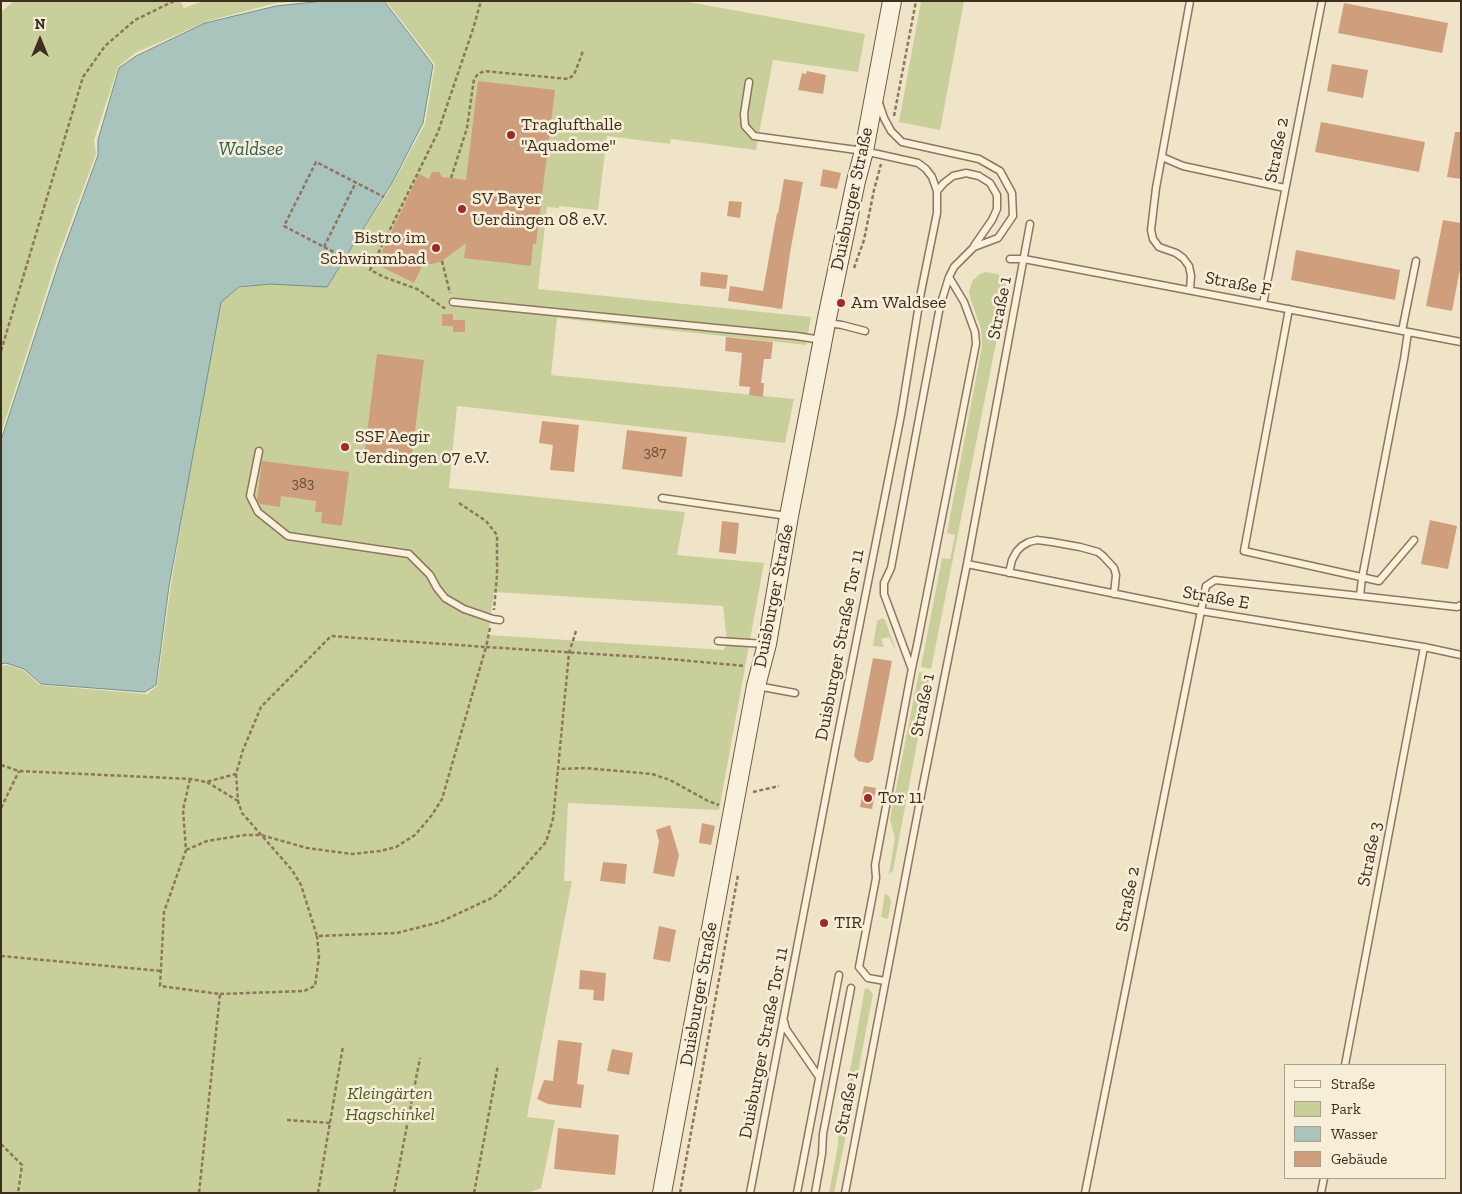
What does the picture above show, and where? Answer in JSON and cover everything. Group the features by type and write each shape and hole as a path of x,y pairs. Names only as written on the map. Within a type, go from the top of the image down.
{"main road":[{"name":"Duisburger Straße","path":"662,1193 756,686 767,644 789,516 856,181 864,151 892,1"}],"lane":[{"path":"1190,1 1151,230 1153,239 1159,246 1176,253 1189,266 1191,276 1190,290"},
{"name":"Straße 2","path":"1263,304 1322,1"},
{"name":"Duisburger Straße Tor 11","path":"749,82 744,126 754,136 864,151 918,163 932,177 937,191 937,213 921,292 901,415 750,1193"},
{"path":"875,93 891,131 902,142 979,159 1000,171 1012,193 1012,216 998,238 974,247"},
{"path":"1162,157 1183,166 1285,188"},
{"path":"912,668 884,594 884,583 891,568 940,306 954,267 974,247 997,209 997,194 990,183 979,176 966,173 953,176 937,191"},
{"name":"Straße 1","path":"845,1193 967,564 1030,224"},
{"name":"Straße F","path":"1010,259 1024,259 1461,342"},
{"path":"1360,596 1402,368 1405,332 1416,261"},
{"path":"885,982 868,978 859,967 876,878 875,865 976,344 964,302 949,277"},
{"path":"453,302 796,336 825,332 842,325 866,331"},
{"path":"1289,309 1244,551 1379,581 1414,540"},
{"path":"259,451 250,496 258,512 288,536 409,554 430,575 444,598 464,609 496,619"},
{"path":"662,498 789,516"},
{"path":"1009,573 1012,560 1022,546 1036,540 1052,542 1098,552 1103,556 1114,568 1116,575 1114,594"},
{"name":"Straße E","path":"967,564 1201,611 1461,655"},
{"name":"Straße 2","path":"1085,1193 1206,586 1215,580 1457,607 1461,605"},
{"path":"718,641 767,644"},
{"name":"Straße 3","path":"1345,1064 1424,648"},
{"path":"756,686 795,693"},
{"path":"797,1193 839,975"},
{"path":"815,1193 822,1154 823,1134 851,988"},
{"path":"784,1018 786,1029 819,1077"},
{"path":"1321,1193 1324,1179"}],"path":[{"path":"1,351 84,77 105,46 135,20 174,1"},
{"path":"442,261 453,302 444,308 417,289 370,270 438,132 481,1"},
{"path":"891,131 916,1"},
{"path":"451,178 467,128 474,79 478,74 484,71 568,79 574,75 583,50"},
{"path":"853,271 864,240 883,156"},
{"path":"345,258 284,226 316,162 384,197"},
{"path":"324,247 356,182"},
{"path":"186,850 207,841 245,835 260,835 307,848 352,854 380,851 396,847 415,834 432,816 442,799 486,647 496,619 497,535 486,521 459,503"},
{"path":"317,936 397,933 440,922 494,896 518,874 546,842 553,820 569,653 576,631"},
{"path":"190,779 183,810 186,850 164,912 160,986 220,994 304,991 315,986 319,958 317,936 301,885 292,870 242,813 238,801 236,774 243,750 261,707 331,636 749,666"},
{"path":"1,765 19,771 190,779 206,782 238,801"},
{"path":"558,769 585,768 652,774 670,780 708,801 722,806"},
{"path":"1,808 19,771"},
{"path":"206,782 236,774"},
{"path":"753,792 779,786"},
{"path":"680,1193 739,870"},
{"path":"1,956 161,971"},
{"path":"199,1193 220,994"},
{"path":"318,1193 343,1046"},
{"path":"394,1193 420,1058"},
{"path":"474,1193 498,1065"},
{"path":"287,1120 330,1124"},
{"path":"1,1144 22,1165 18,1193"}],"green space":[{"path":"14,1 180,1 184,8 203,1 301,1 276,3 208,21 135,53 118,67 94,140 96,154 56,262 1,434 1,12"},
{"name":"Kleingärten Hagschinkel","path":"386,1 683,1 865,34 858,72 773,60 756,150 671,139 670,144 607,136 598,210 559,206 559,208 547,207 538,289 811,317 806,345 557,318 551,375 794,399 785,443 457,406 449,488 685,512 677,555 764,563 719,810 568,803 564,881 572,881 527,1117 555,1120 541,1188 528,1193 1,1193 1,666 7,665 23,670 40,685 147,694 157,686 171,585 218,301 239,288 271,283 328,286 388,192 425,124 435,64","holes":["494,592 723,606 727,641 724,650 488,635"]},
{"path":"921,1 964,1 940,130 899,122"},
{"path":"986,272 998,274 1005,282 1007,288 931,669 921,667 942,558 950,559 955,535 947,533 982,346 981,329 969,291 973,280"},
{"path":"882,618 885,620 895,648 889,637 881,639 884,647 873,646 877,621"},
{"path":"919,672 930,674 893,871 889,874 895,838 890,819"},
{"path":"885,893 891,901 888,919 881,917"},
{"path":"865,988 869,989 873,994 857,1078 854,1081 848,1082"},
{"path":"844,1104 849,1106 851,1111 834,1193 829,1193 838,1145"}],"water":[{"name":"Waldsee","path":"324,1 384,1 433,65 423,123 392,183 327,287 270,284 239,287 221,302 169,586 156,685 145,692 41,684 24,669 6,663 1,664 1,440 59,262 98,155 98,140 119,68 136,56 205,23 276,6"}],"building":[{"path":"1344,3 1448,23 1442,53 1338,33"},
{"path":"1332,64 1368,70 1363,98 1327,91"},
{"path":"807,71 826,75 823,94 798,90 802,73 806,74"},
{"path":"478,81 555,90 536,244 533,244 531,266 464,258 466,243 442,261 423,264 414,283 376,264 419,174 429,179 432,172 439,172 442,177 466,180"},
{"path":"1321,122 1425,142 1419,172 1315,152"},
{"path":"1455,132 1461,132 1461,179 1447,177"},
{"path":"823,169 841,173 837,189 820,186"},
{"path":"784,179 803,182 782,309 728,301 730,286 763,291"},
{"path":"729,201 742,202 740,218 727,216"},
{"path":"1443,220 1461,223 1461,264 1452,311 1426,306"},
{"path":"1296,250 1400,270 1395,300 1291,280"},
{"path":"701,272 728,275 726,289 700,286"},
{"path":"442,314 453,314 453,326 442,326"},
{"path":"453,320 465,320 465,332 453,332"},
{"path":"726,337 773,342 771,359 764,359 761,383 764,383 763,397 749,395 750,387 739,386 742,353 725,351"},
{"path":"377,354 424,360 411,462 364,457"},
{"path":"542,421 579,425 574,472 550,470 553,445 539,443"},
{"path":"627,430 687,437 682,477 622,469"},
{"path":"262,461 349,472 342,526 321,523 322,512 315,512 316,501 281,496 280,507 260,504 257,499"},
{"path":"1430,520 1457,526 1448,569 1421,564"},
{"path":"722,521 739,523 736,554 719,552"},
{"name":"Tor 11","path":"873,658 892,661 873,760 868,763 858,761 854,756"},
{"name":"Tor 11","path":"864,786 876,788 872,809 860,807"},
{"path":"702,823 715,826 711,845 699,843"},
{"path":"670,825 679,855 674,877 653,873 659,841 656,830"},
{"path":"603,862 627,864 625,884 600,881"},
{"path":"659,926 676,930 670,962 653,959"},
{"path":"580,970 606,973 604,1001 593,1000 594,990 579,989"},
{"path":"558,1040 582,1043 577,1084 584,1085 581,1108 548,1104 537,1099 544,1080 553,1081"},
{"path":"612,1049 633,1053 629,1075 607,1071"},
{"path":"558,1128 619,1135 615,1175 554,1169"}],"place":[{"name":"Traglufthalle \"Aquadome\"","path":"511,135"},
{"name":"SV Bayer Uerdingen 08 e.V.","path":"462,209"},
{"name":"Bistro im Schwimmbad","path":"436,248"},
{"name":"Am Waldsee","path":"841,303"},
{"name":"SSF Aegir Uerdingen 07 e.V.","path":"345,447"},
{"name":"Tor 11","path":"868,798"},
{"name":"TIR","path":"824,923"}]}
